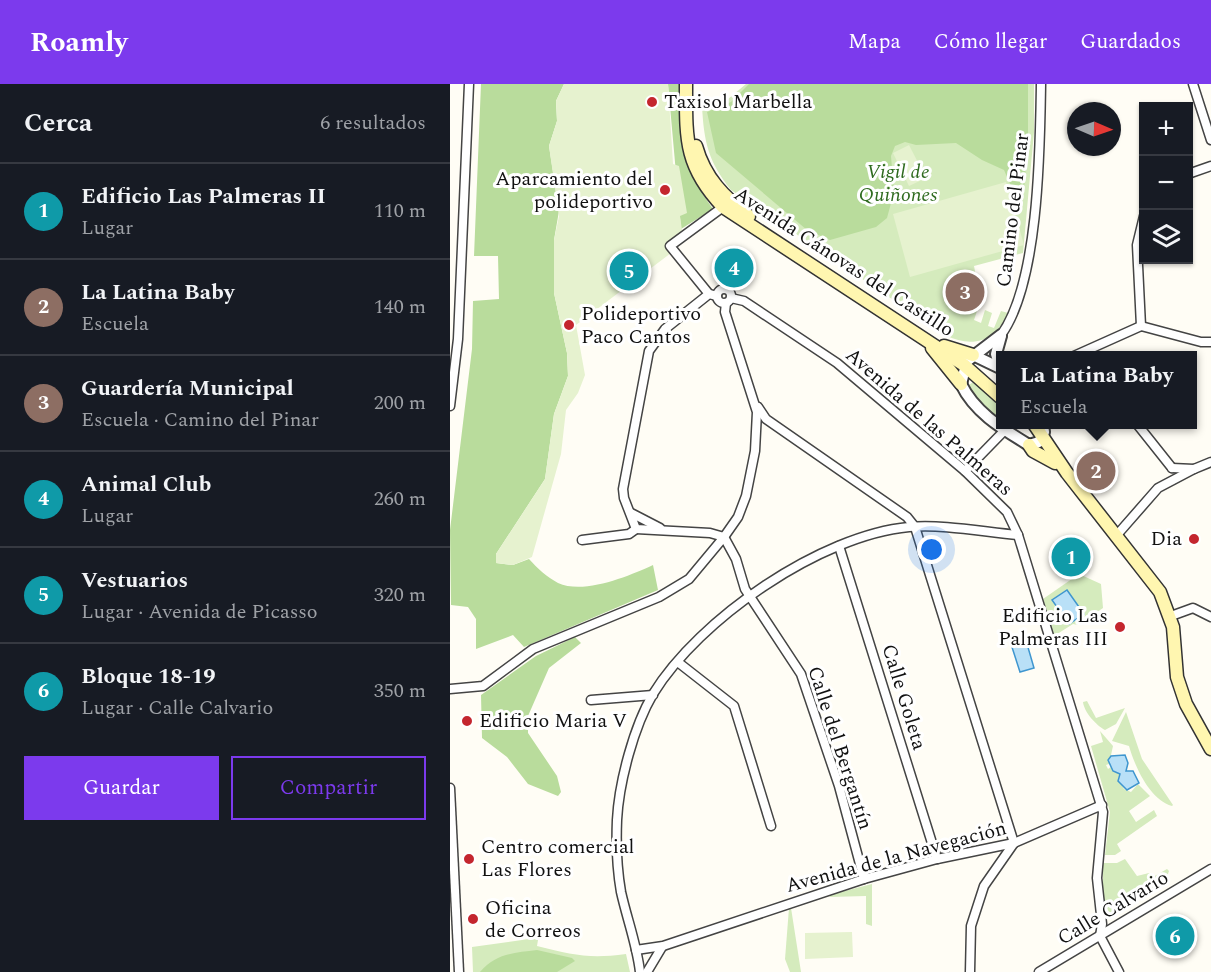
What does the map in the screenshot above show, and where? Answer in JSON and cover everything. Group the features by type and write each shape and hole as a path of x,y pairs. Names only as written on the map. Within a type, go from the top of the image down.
{"main road":[{"name":"Avenida Cánovas del Castillo","path":"686,84 687,138 694,168 706,190 723,207 929,342 968,360 996,392"},
{"name":"Avenida Cánovas del Castillo","path":"694,84 693,129 703,166 716,187 749,216 968,360 996,384"},
{"path":"929,342 934,353 962,384"},
{"path":"1039,433 1059,466 1160,592 1170,616 1181,690 1186,704 1211,749"}],"street":[{"path":"450,406 460,285 469,84"},
{"name":"Camino del Pinar","path":"1001,335 1010,323 1018,299 1028,254 1035,198 1041,84"},
{"path":"1193,84 1211,140"},
{"path":"1193,172 1211,166"},
{"name":"Avenida de las Palmeras","path":"723,207 670,246 719,302 744,301 837,363 965,471 1007,512 1018,535 1102,806 1103,819 1097,878 1102,924 1100,936"},
{"path":"1139,235 1137,245 1141,326"},
{"path":"450,288 460,285"},
{"path":"636,528 624,498 623,479 649,351 665,329 713,295"},
{"path":"728,301 725,312 756,404 766,419 907,517 915,527 1014,843 984,886 971,926 970,972"},
{"path":"1091,351 1141,326 1201,342 1211,342"},
{"path":"996,424 974,403 962,384 968,360 1001,335"},
{"path":"997,351 1001,335"},
{"name":"Avenida Cánovas del Castillo","path":"968,360 996,366"},
{"path":"450,689 483,686 533,649 659,597 689,579 738,517 746,496 755,451 756,404"},
{"path":"1141,429 1172,468"},
{"path":"965,471 1004,431 1039,433"},
{"path":"1116,536 1147,497 1169,480 1211,462"},
{"path":"1172,468 1194,468"},
{"path":"1169,480 1172,468"},
{"path":"631,513 663,529"},
{"path":"640,972 620,883 617,819 627,764 652,695 701,636 750,595 839,546 877,534 915,527 1018,535"},
{"path":"582,540 629,534 636,528 710,533 724,537"},
{"name":"Calle del Bergantín","path":"724,537 736,559 745,589 801,674 839,786 864,879"},
{"name":"Calle Goleta","path":"839,546 937,859"},
{"path":"1170,616 1193,608 1211,617"},
{"path":"679,663 734,706 771,826"},
{"path":"591,700 652,695"},
{"path":"450,788 459,972"},
{"name":"Avenida de la Navegación","path":"636,950 663,946 864,879 937,859 1014,843 1102,806"},
{"name":"Calle Calvario","path":"1039,972 1207,870 1211,864"},
{"path":"1100,936 1119,972"},
{"path":"647,972 663,946"}],"green space":[{"path":"481,84 564,84 556,101 557,121 549,146 559,211 554,240 554,293 567,353 568,376 554,414 545,479 496,554 496,563 513,565 529,559 558,583 580,587 606,583 653,565 658,590 524,647 513,635 476,649 476,619 468,607 451,605 450,530 472,349 473,301 499,299 498,256 474,256"},
{"name":"Polideportivo Paco Cantos","path":"564,84 668,84 673,164 679,166 687,213 680,216 682,230 671,253 576,325 585,375 578,393 566,410 561,454 532,557 513,565 496,563 496,554 545,479 554,414 568,376 567,353 554,293 554,240 559,216 549,146 557,121 556,101"},
{"path":"668,84 679,84 681,135 684,150 694,178 713,209 681,229"},
{"name":"Vigil de Quiñones","path":"746,84 1034,84 1034,132 1023,253 974,266 977,282 972,280 962,308 971,311 973,306 978,308 974,320 981,323 985,310 992,313 988,326 994,328 1001,311 1008,313 997,330 990,336 974,342 945,335 731,190 712,160 706,141 702,106 722,104"},
{"path":"749,84 1028,84 1028,140 1023,201 1018,202 1004,170 982,160 956,143 916,145 905,142 895,146 891,156 894,192 887,218 876,227 830,240 807,230 716,153 707,112 731,102"},
{"path":"909,145 926,178 909,186 893,153"},
{"path":"1006,182 1024,245 910,277 893,214"},
{"path":"973,382 996,399 996,417 975,396 969,385"},
{"path":"1079,574 1101,584 1103,608 1078,625 1073,624 1054,636 1043,599"},
{"path":"575,637 581,643 549,668 528,716 528,733 557,776 561,792 558,796 528,784 507,757 482,738 481,695 536,656"},
{"path":"1087,701 1096,718 1125,708 1116,724 1105,730 1088,714 1083,702"},
{"path":"1126,712 1142,759 1172,806 1157,797 1144,782 1129,746 1112,741"},
{"path":"1100,731 1113,746 1109,764 1106,765 1108,769 1111,767 1120,774 1118,779 1124,789 1131,792 1138,784 1150,796 1129,811 1136,822 1154,810 1157,816 1117,844 1121,851 1115,855 1105,855 1110,812 1091,746 1103,742"},
{"path":"1125,859 1137,876 1149,873 1153,877 1167,869 1169,871 1164,885 1110,916 1103,898 1103,863 1117,863"},
{"path":"872,884 872,926 866,924 866,896 830,897 829,895"},
{"path":"789,908 791,908 801,972 790,972 785,959"},
{"path":"852,932 853,957 805,959 805,933"},
{"path":"543,937 538,940 537,946 561,952 591,956 626,954 630,972 473,972 472,947"},
{"path":"537,950 572,958 575,961 557,972 480,972 499,957"}],"water":[{"path":"1067,590 1084,614 1069,624 1052,600"},
{"path":"1025,637 1034,668 1020,672 1010,641"},
{"path":"1125,755 1128,763 1126,771 1133,771 1139,783 1127,790 1118,781 1120,774 1113,771 1108,760 1111,756"}],"place":[{"name":"Taxisol Marbella","path":"652,102"},
{"name":"Aparcamiento del polideportivo","path":"665,190"},
{"name":"Animal Club","path":"734,268"},
{"name":"Vestuarios","path":"629,271"},
{"name":"Guardería Municipal","path":"965,292"},
{"name":"Polideportivo Paco Cantos","path":"569,325"},
{"name":"La Latina Baby","path":"1096,471"},
{"name":"Dia","path":"1194,539"},
{"name":"Edificio Las Palmeras II","path":"1071,557"},
{"name":"Edificio Las Palmeras III","path":"1120,627"},
{"name":"Edificio Maria V","path":"467,721"},
{"name":"Centro comercial Las Flores","path":"469,859"},
{"name":"Oficina de Correos","path":"473,919"},
{"name":"Bloque 18-19","path":"1175,936"}]}
